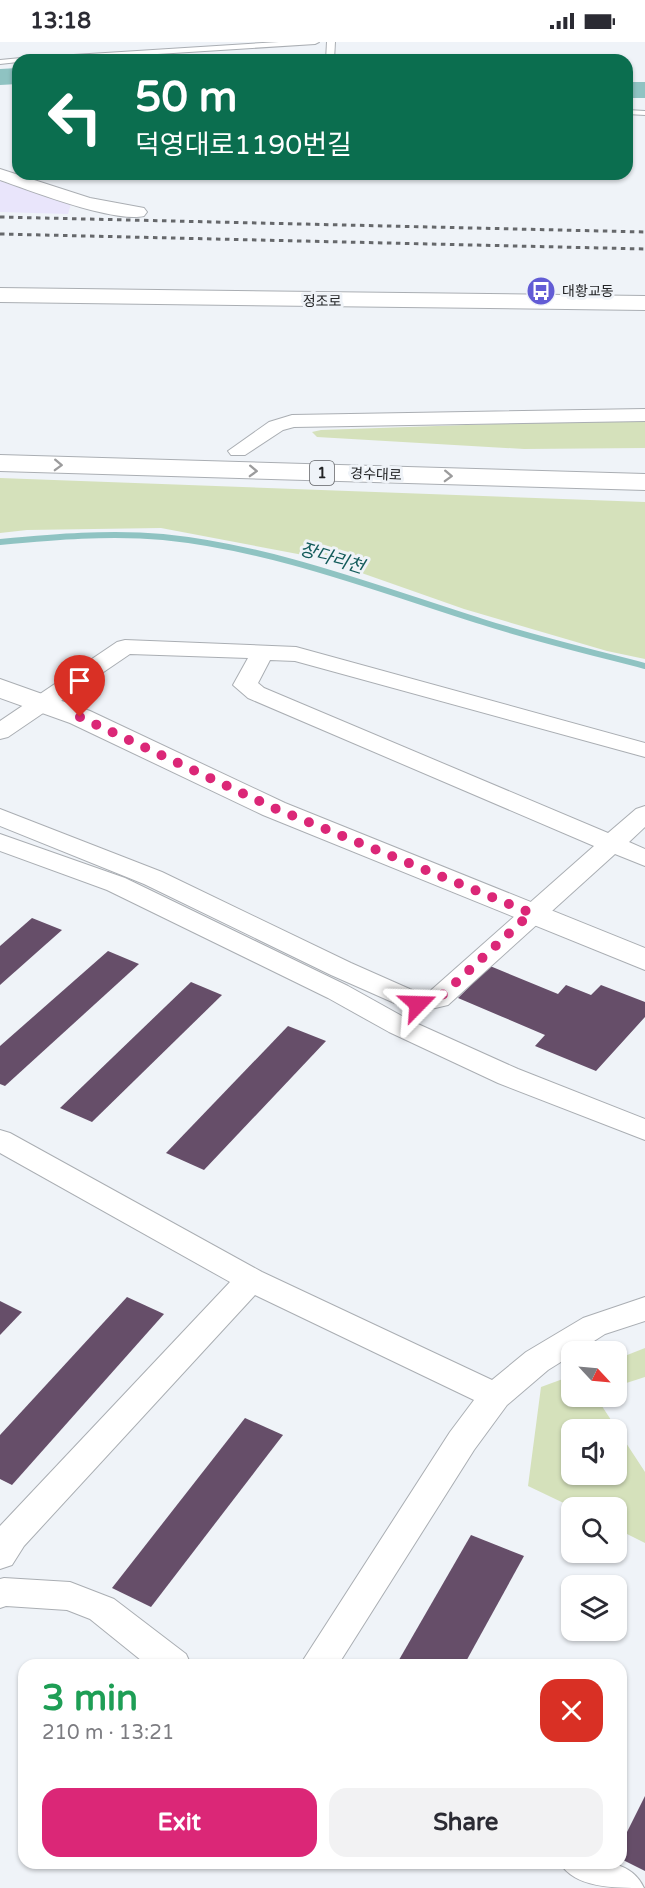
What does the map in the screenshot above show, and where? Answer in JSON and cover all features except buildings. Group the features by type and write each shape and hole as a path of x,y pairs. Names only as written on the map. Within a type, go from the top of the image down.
{"street":[{"path":"13,180 111,210 138,212"},
{"name":"정조로","path":"0,295 645,303"},
{"path":"238,451 276,426 292,421 645,415"},
{"name":"경수대로","path":"0,443 645,460"},
{"name":"경수대로","path":"0,463 645,482"},
{"path":"0,732 125,647 296,654 645,750"},
{"path":"263,652 245,685 256,693 645,858"},
{"path":"0,688 80,717 274,808 645,960"},
{"path":"0,817 153,878 418,1004 438,999 531,913 645,814"},
{"path":"0,842 116,884 338,992 409,1030 508,1076 645,1130"},
{"path":"0,1140 251,1280 495,1396"},
{"path":"0,1555 12,1536 251,1280"},
{"path":"322,1659 462,1441 495,1396 537,1361 594,1326 645,1309"},
{"path":"0,1594 4,1592 70,1596 102,1609 165,1659"},
{"path":"590,1869 626,1888"}],"lane":[{"path":"122,54 315,42"}],"shaded area":[{"path":"0,181 71,204 68,214 0,212"}],"green space":[{"path":"645,419 645,448 524,449 317,437 312,432 321,430"},
{"path":"0,478 645,502 645,659 607,651 464,609 319,558 161,528 27,530 0,533"},
{"path":"645,1348 645,1377 627,1383 627,1355"},
{"path":"561,1380 561,1407 603,1407 610,1419 561,1419 561,1485 627,1485 627,1444 645,1472 645,1543 627,1534 627,1497 561,1497 561,1502 528,1486 541,1387"}],"waterway":[{"path":"0,77 12,76"},
{"path":"633,90 645,90"},
{"name":"장다리천","path":"0,542 102,535 163,537 204,542 325,571 503,628 645,666"}],"railway":[{"path":"0,217 645,232"},
{"path":"0,234 645,249"}],"place":[{"name":"대황교동","path":"541,291"}],"route":[{"path":"80,717 274,808 531,913 438,999 418,1004"}]}
